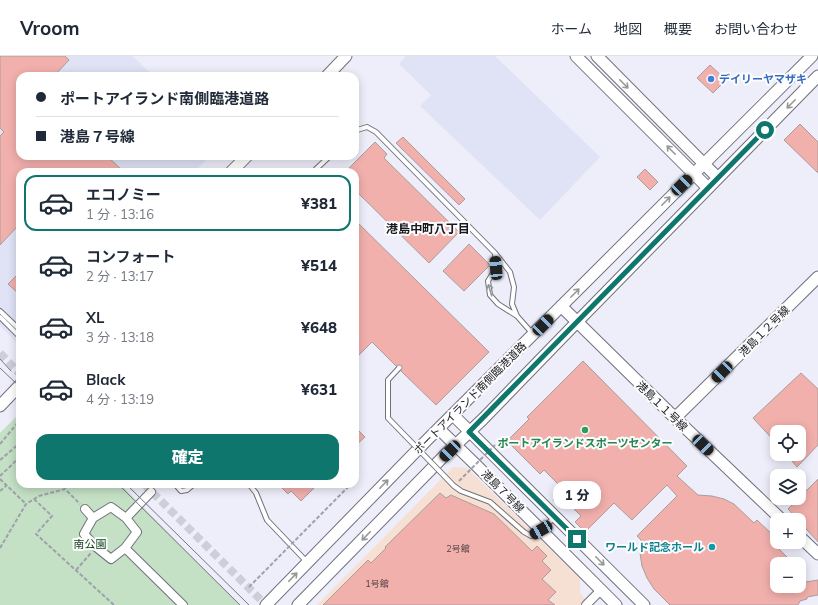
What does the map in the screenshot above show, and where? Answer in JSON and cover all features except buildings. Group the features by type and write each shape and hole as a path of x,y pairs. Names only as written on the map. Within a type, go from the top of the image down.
{"street":[{"path":"330,72 346,56"},
{"path":"576,56 708,188"},
{"path":"596,56 718,178"},
{"name":"ポートアイランド南側臨港道路","path":"266,605 422,445 812,56"},
{"name":"ポートアイランド南側臨港道路","path":"298,605 818,76"},
{"path":"235,168 243,160"},
{"name":"港島１２号線","path":"675,418 818,277"},
{"name":"港島１１号線","path":"561,306 775,513"},
{"path":"0,406 16,389"},
{"name":"港島７号線","path":"453,415 644,605"},
{"name":"港島７号線","path":"439,429 616,605"},
{"path":"126,518 151,492"},
{"path":"111,507 126,518 137,532 125,548 110,559 96,548 84,534 93,518 111,507"},
{"path":"85,509 93,518"},
{"path":"806,543 818,554"},
{"path":"125,548 183,605"},
{"path":"586,605 601,590"}],"lane":[{"path":"359,129 367,127 376,132 495,253 510,272 514,288 512,304 517,316"},
{"path":"317,168 326,160"},
{"path":"495,253 496,268 488,281 490,294 498,304 517,316 534,334"},
{"path":"0,311 16,326"},
{"path":"0,317 16,333"},
{"path":"399,368 388,380 388,418 454,486 461,491 490,502 524,532 531,536 541,530 555,517"},
{"path":"178,488 181,491 189,488"},
{"path":"252,488 256,493 267,520 308,562"}],"path":[{"path":"0,444 16,425"},
{"path":"454,486 495,444"},
{"path":"0,460 16,446"},
{"path":"16,461 0,477 6,486 26,504"},
{"path":"0,491 6,486"},
{"path":"249,587 347,488"},
{"path":"0,548 26,504 39,496 65,489 75,499"},
{"path":"34,499 52,516 36,534 114,605"},
{"path":"76,570 96,548"}],"shaded area":[{"path":"0,56 133,56 149,72 16,72 16,160 206,160 198,168 16,168 16,342 0,326"},
{"path":"406,56 495,56 600,157 540,220 420,106 431,95 399,64"},
{"path":"453,467 467,468 580,578 580,593 591,605 317,605"}],"green space":[{"name":"南公園","path":"16,417 16,488 124,488 240,605 0,605 0,433"}],"tunnel":[{"path":"0,353 16,370"},
{"path":"148,488 266,605"}],"tram line":[{"path":"0,359 11,371"},
{"path":"0,368 16,383"},
{"path":"122,488 240,605"},
{"path":"130,488 249,605"}],"place":[{"name":"デイリーヤマザキ","path":"711,79"},
{"name":"ポートアイランドスポーツセンター","path":"585,430"},
{"name":"ワールド記念ホール","path":"712,547"}],"district":[{"name":"港島中町八丁目","path":"428,229"}],"route":[{"path":"577,539 469,432 765,130"}]}
